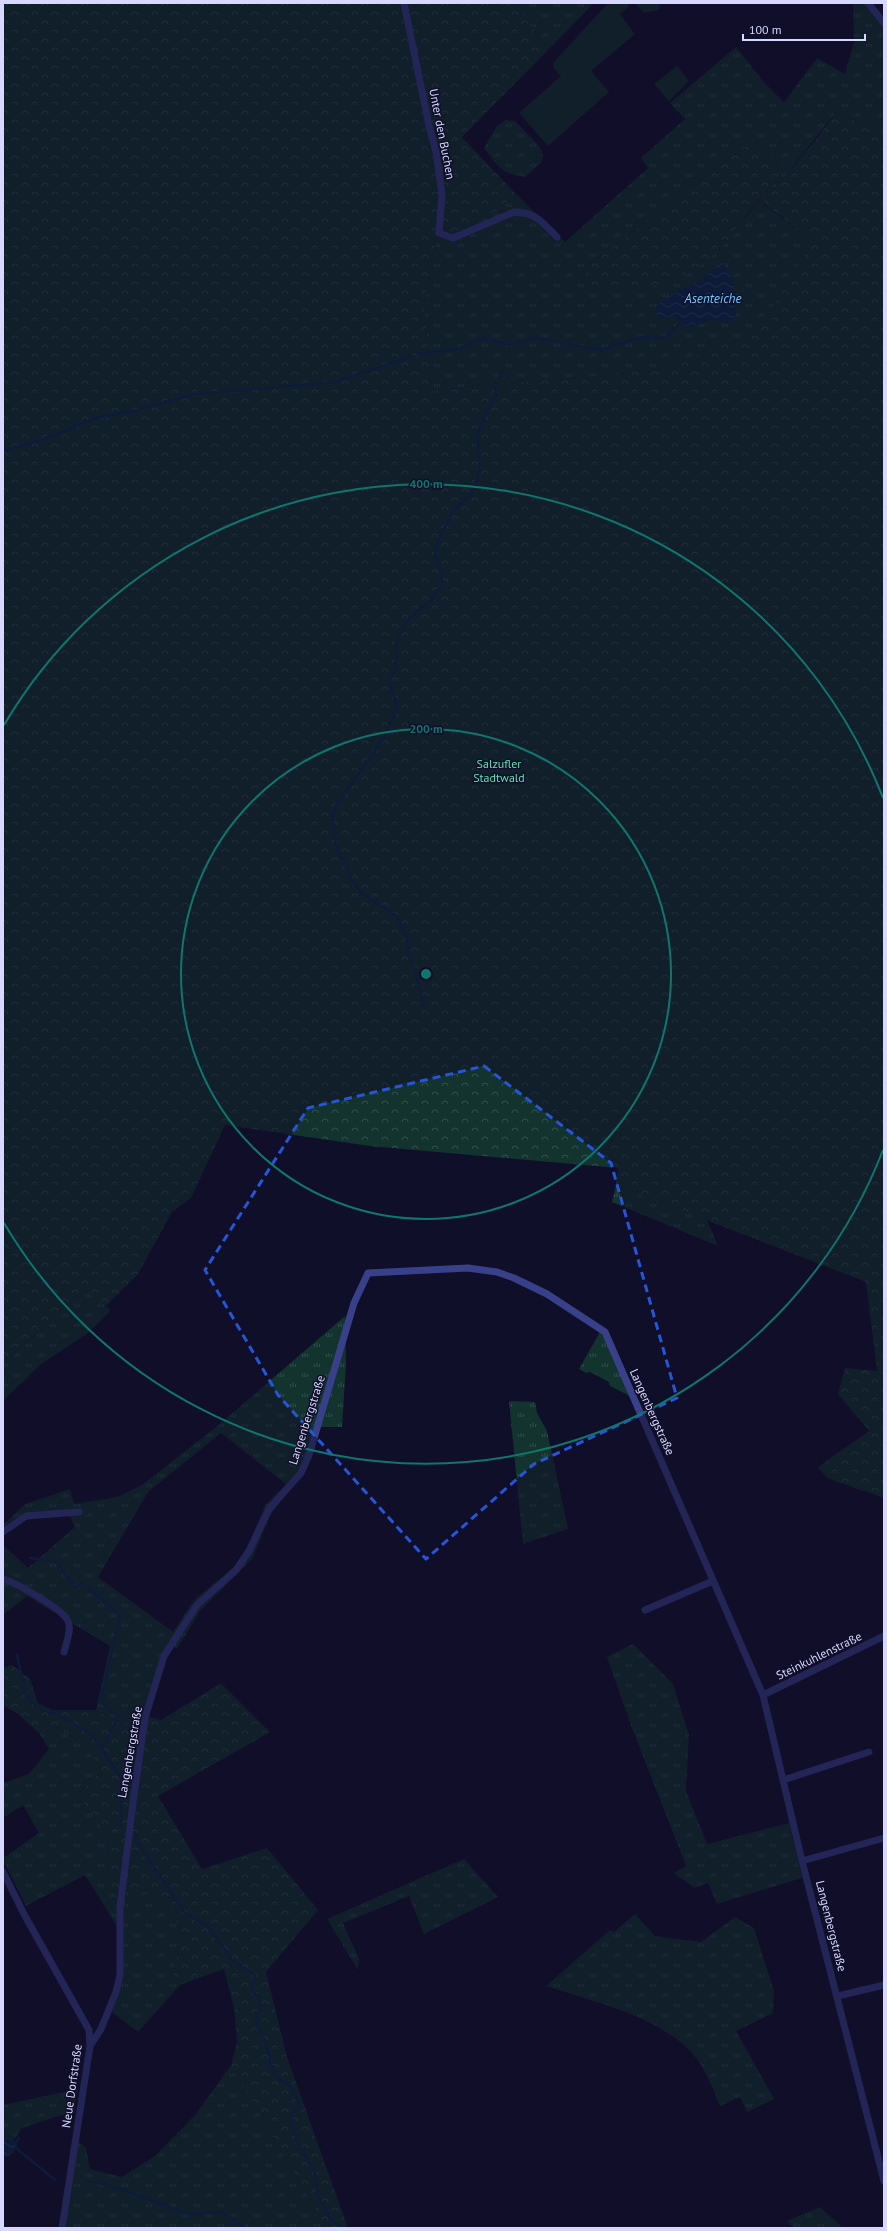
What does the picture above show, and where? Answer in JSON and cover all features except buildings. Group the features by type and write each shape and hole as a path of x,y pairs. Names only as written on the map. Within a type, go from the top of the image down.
{"street":[{"name":"Unter den Buchen","path":"404,3 429,126 436,152 442,196 439,233 453,238 514,212 523,212 532,214 557,237"},
{"path":"868,3 884,23"},
{"name":"Langenbergstraße","path":"90,2046 101,2029 116,1992 120,1975 120,1908 134,1795 145,1718 164,1656 197,1605 236,1570 249,1551 269,1509 301,1473 309,1455 354,1303 368,1273 468,1268 497,1272 514,1278 547,1294 605,1332 763,1695 802,1860 838,1996 884,2181"},
{"path":"3,1532 26,1516 79,1512"},
{"path":"3,1579 22,1588 56,1609 66,1618 69,1628 64,1652"},
{"path":"645,1610 713,1581"},
{"name":"Steinkuhlenstraße","path":"763,1695 884,1636"},
{"path":"783,1780 869,1752"},
{"path":"802,1860 884,1838"},
{"name":"Neue Dorfstraße","path":"3,1872 25,1916 89,2030 90,2046 62,2228"},
{"path":"838,1996 884,1985"}],"highlighted area":[{"path":"484,1066 611,1163 677,1398 534,1464 426,1559 278,1395 205,1270 308,1108"}],"green space":[{"name":"Salzufler Stadtwald","path":"3,3 514,3 548,50 462,137 516,194 489,219 472,229 450,236 436,237 424,303 431,391 662,369 758,330 814,242 763,203 818,137 837,111 857,122 884,124 884,1498 827,1478 818,1467 869,1431 838,1394 845,1368 877,1371 866,1282 616,1185 618,1168 370,1146 225,1125 191,1198 172,1212 138,1274 106,1306 84,1290 3,1363"},
{"path":"514,3 594,3 548,50"},
{"path":"608,3 628,3 629,6 620,14 635,34 591,71 609,92 548,146 519,113 561,76 554,69 553,63"},
{"path":"635,3 657,3 660,6 659,10 644,13"},
{"path":"853,3 864,3 884,28 884,124 857,122 837,111 763,204 814,242 759,330 662,369 431,391 424,303 436,237 450,236 472,229 489,218 516,194 565,242 648,168 641,158 685,119 670,103 736,47 762,80 784,102 817,58 845,74 854,42","holes":["753,140 785,169 719,250 584,269","723,262 734,290 736,314 728,323 713,319 688,328 676,317 669,296 697,283"]},
{"path":"677,66 689,81 669,101 654,84"},
{"path":"506,120 515,121 539,146 543,155 541,163 525,177 517,176 505,171 493,160 484,148 497,126"},
{"path":"753,140 785,169 719,249 692,270 660,284 643,289 626,291 593,287 584,269"},
{"path":"616,1185 707,1220 718,1246 612,1202"},
{"path":"85,1289 111,1310 88,1333 41,1364 3,1401 3,1363"},
{"path":"345,1316 346,1364 342,1427 319,1427 299,1479 271,1514 252,1559 200,1611 177,1649 171,1645 163,1657 144,1734 96,1710 110,1646 27,1596 3,1615 3,1545 28,1568 75,1527 69,1514 25,1513 3,1527 3,1525 25,1504 70,1489 74,1504 117,1497 142,1485 215,1428","holes":["221,1433 286,1484 265,1505 248,1546 234,1567 194,1600 173,1632 98,1577 148,1492"]},
{"path":"600,1332 607,1342 630,1396 610,1386 609,1382 590,1372 586,1373 579,1369"},
{"path":"509,1401 535,1402 537,1413 547,1431 568,1529 523,1544"},
{"path":"633,1644 673,1684 689,1735 686,1791 707,1844 789,1823 802,1878 717,1904 708,1883 694,1888 674,1873 686,1866 632,1728 607,1657"},
{"path":"12,1665 30,1679 38,1703 52,1710 96,1710 144,1734 147,1716 161,1720 221,1683 270,1732 158,1796 202,1869 267,1848 318,1910 266,1972 287,2057 348,2228 327,2228 231,2065 237,2042 234,2008 224,1969 180,1985 172,1982 182,1928 155,1891 122,1903 110,1887 108,1835 77,1795 101,1771 88,1747 57,1727 39,1733 18,1714 3,1705 3,1668"},
{"path":"57,1727 88,1747 101,1771 77,1795 108,1835 110,1887 119,1899 117,1926 85,1875 26,1906 3,1860 3,1858 39,1833 23,1805 3,1818 3,1783 29,1774 49,1749 39,1733"},
{"path":"464,1859 498,1897 424,1934 409,1896 343,1923 359,1959 358,1970 327,1919"},
{"path":"155,1891 182,1928 172,1982 180,1985 138,2032 112,2012 123,1977 122,1903"},
{"path":"635,1914 655,1936 701,1942 735,1917 754,1928 774,1991 773,2013 736,2031 774,2099 747,2112 740,2097 720,2106 708,2078 699,2062 686,2047 669,2034 650,2023 608,2005 546,1986 610,1930 614,1932"},
{"path":"231,2065 327,2228 65,2228 78,2141 86,2148 90,2169 122,2177 155,2156 196,2114"},
{"path":"78,2089 74,2111 22,2128 14,2140 3,2140 3,2105"},
{"path":"820,2207 843,2228 794,2228 787,2221"}],"water":[{"name":"Asenteiche","path":"722,262 730,273 735,294 736,314 728,323 712,319 688,328 676,317 659,317 655,308 669,296 697,283"},
{"path":"3,2140 14,2140 17,2146 13,2153 7,2157 3,2156"}],"waterway":[{"path":"418,354 460,348 483,338 510,345 537,338 601,350 642,337 664,338 682,322"},
{"path":"3,451 44,439 96,418 137,410 195,394 335,382 412,356"},
{"path":"499,378 502,372"},
{"path":"424,1006 413,965 408,955 407,936 396,916 363,894 353,882 337,848 332,818 337,804 384,738 395,712 396,702 390,686 391,678 396,669 397,640 406,622 432,599 442,585 442,575 436,556 435,547 453,511 471,494 476,485 480,468 477,435 486,413 497,394 495,387"},
{"path":"30,1558 57,1562 74,1587 82,1584"},
{"path":"89,1588 120,1616 101,1702 118,1717 102,1749 122,1780 121,1825"},
{"path":"17,1655 26,1695 32,1702 43,1711 57,1714 91,1734 102,1749"},
{"path":"135,1836 143,1851 184,1912 208,1927 233,1961 255,1975 252,1991 261,1998 260,2010 256,2014 257,2025 267,2047 274,2072 278,2077 291,2086 301,2109 293,2111 291,2122 298,2142 315,2173 318,2197 331,2220 341,2228"},
{"path":"19,2138 16,2143 16,2148 55,2180"},
{"path":"89,2181 114,2187 189,2214 222,2212 245,2228"}]}
